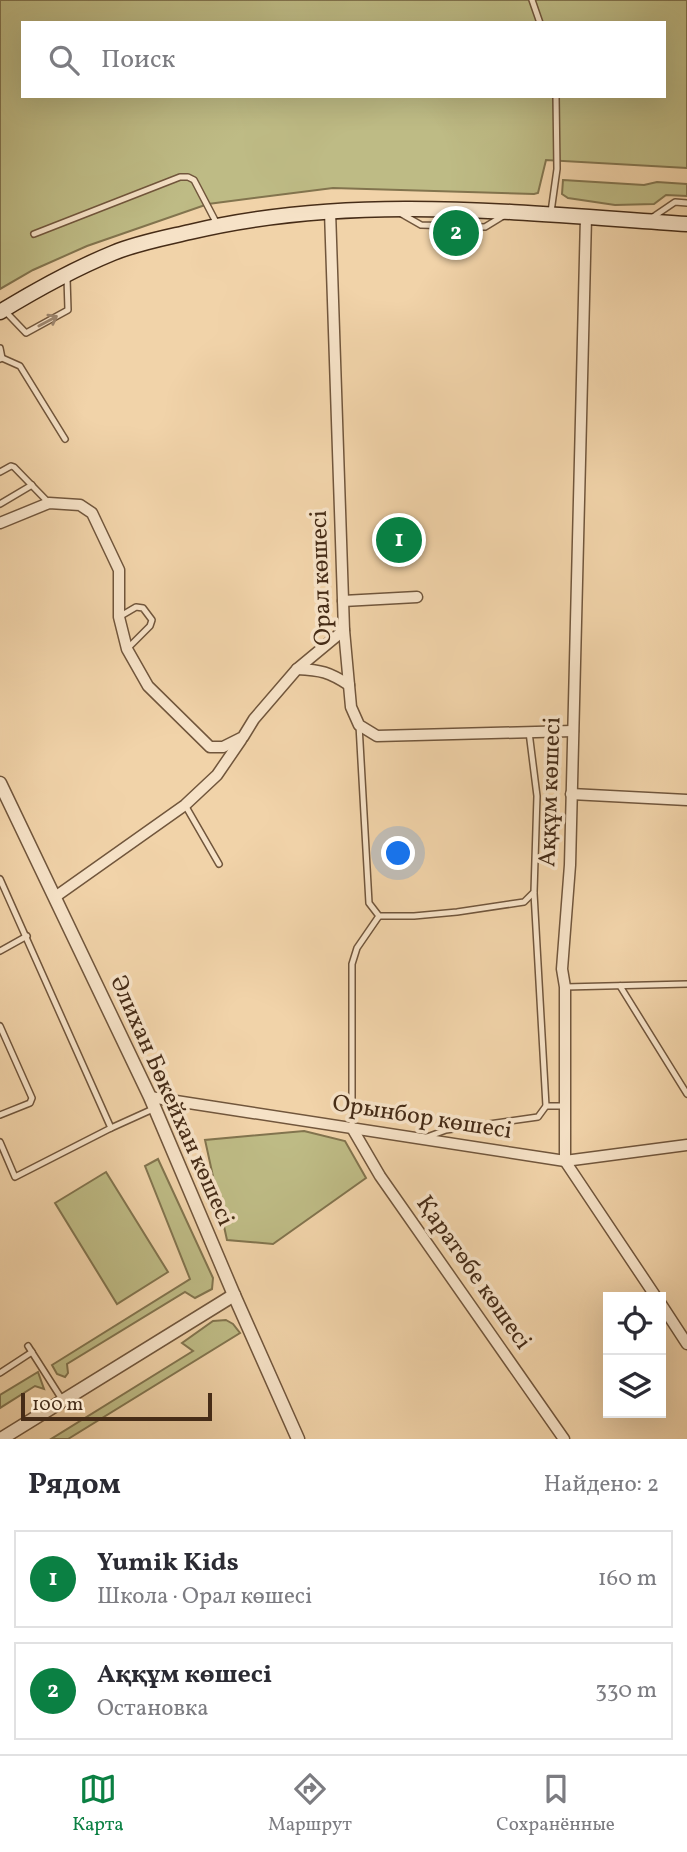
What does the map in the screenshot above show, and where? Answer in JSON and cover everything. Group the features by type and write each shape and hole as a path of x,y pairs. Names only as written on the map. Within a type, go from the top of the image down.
{"main road":[{"path":"2,311 114,253 217,225 330,211 395,209 687,224"}],"street":[{"name":"Орал көшесі","path":"330,211 344,630 351,707 359,725"},
{"name":"Аққұм көшесі","path":"565,1161 565,987 562,969 570,866 586,217"},
{"path":"0,523 49,503 80,505 92,513 119,570 119,617 127,649 148,687 210,747 223,747 243,737"},
{"path":"343,601 416,597"},
{"path":"55,897 184,805 217,775 254,719 298,669 344,630"},
{"path":"298,669 330,673 349,685"},
{"path":"359,725 377,736 573,731"},
{"name":"Әлихан Бөкейхан көшесі","path":"0,783 153,1102 298,1439"},
{"path":"571,794 687,800"},
{"name":"Орынбор көшесі","path":"153,1102 424,1138 565,1161 687,1145"},
{"name":"Қаратөбе көшесі","path":"352,1128 380,1176 564,1439"},
{"path":"565,1161 653,1292"},
{"path":"1,1439 234,1295"},
{"path":"666,1312 687,1344"}],"lane":[{"path":"532,0 539,21"},
{"path":"550,215 557,169 556,98"},
{"path":"34,234 180,177 194,180 217,225"},
{"path":"645,221 675,202 687,203"},
{"path":"2,311 26,333 68,310 66,276"},
{"path":"0,348 1,359 20,366 65,439"},
{"path":"0,472 11,466 49,503"},
{"path":"0,504 32,485"},
{"path":"119,617 136,607 142,608 152,620 150,626 127,649"},
{"path":"359,725 369,903 379,916"},
{"path":"424,1138 446,1130 538,1117 546,1106 534,892 537,796 529,732"},
{"path":"184,805 219,864"},
{"path":"0,879 111,1128"},
{"path":"379,916 457,912 524,902 534,892"},
{"path":"352,1128 352,964 357,948 379,916"},
{"path":"0,951 27,936"},
{"path":"565,987 687,984"},
{"path":"620,986 687,1094"},
{"path":"0,1026 32,1098 30,1103 0,1115"},
{"path":"0,1142 15,1177 111,1128 153,1102"},
{"path":"546,1106 565,1106"},
{"path":"28,1346 63,1401"},
{"path":"0,1373 32,1352"}],"shaded area":[{"path":"0,0 687,0 687,168 546,160 538,193 534,194 333,188 208,204 87,246 33,270 0,289"},
{"path":"563,180 644,185 657,182 687,184 687,196 666,195 654,204 615,205 568,198 562,194"},
{"path":"304,1131 345,1141 366,1178 273,1244 227,1240 205,1140"},
{"path":"158,1159 213,1278 212,1289 195,1298 185,1292 67,1364 68,1373 65,1377 57,1374 52,1365 190,1279 145,1166"},
{"path":"106,1172 168,1272 117,1304 55,1203"},
{"path":"226,1320 240,1333 68,1439 51,1439 193,1351 182,1343 213,1321"},
{"path":"38,1372 44,1389 35,1386 0,1408 0,1395"}],"place":[{"name":"Аққұм көшесі","path":"456,233"},
{"name":"Yumik Kids","path":"399,540"}]}
